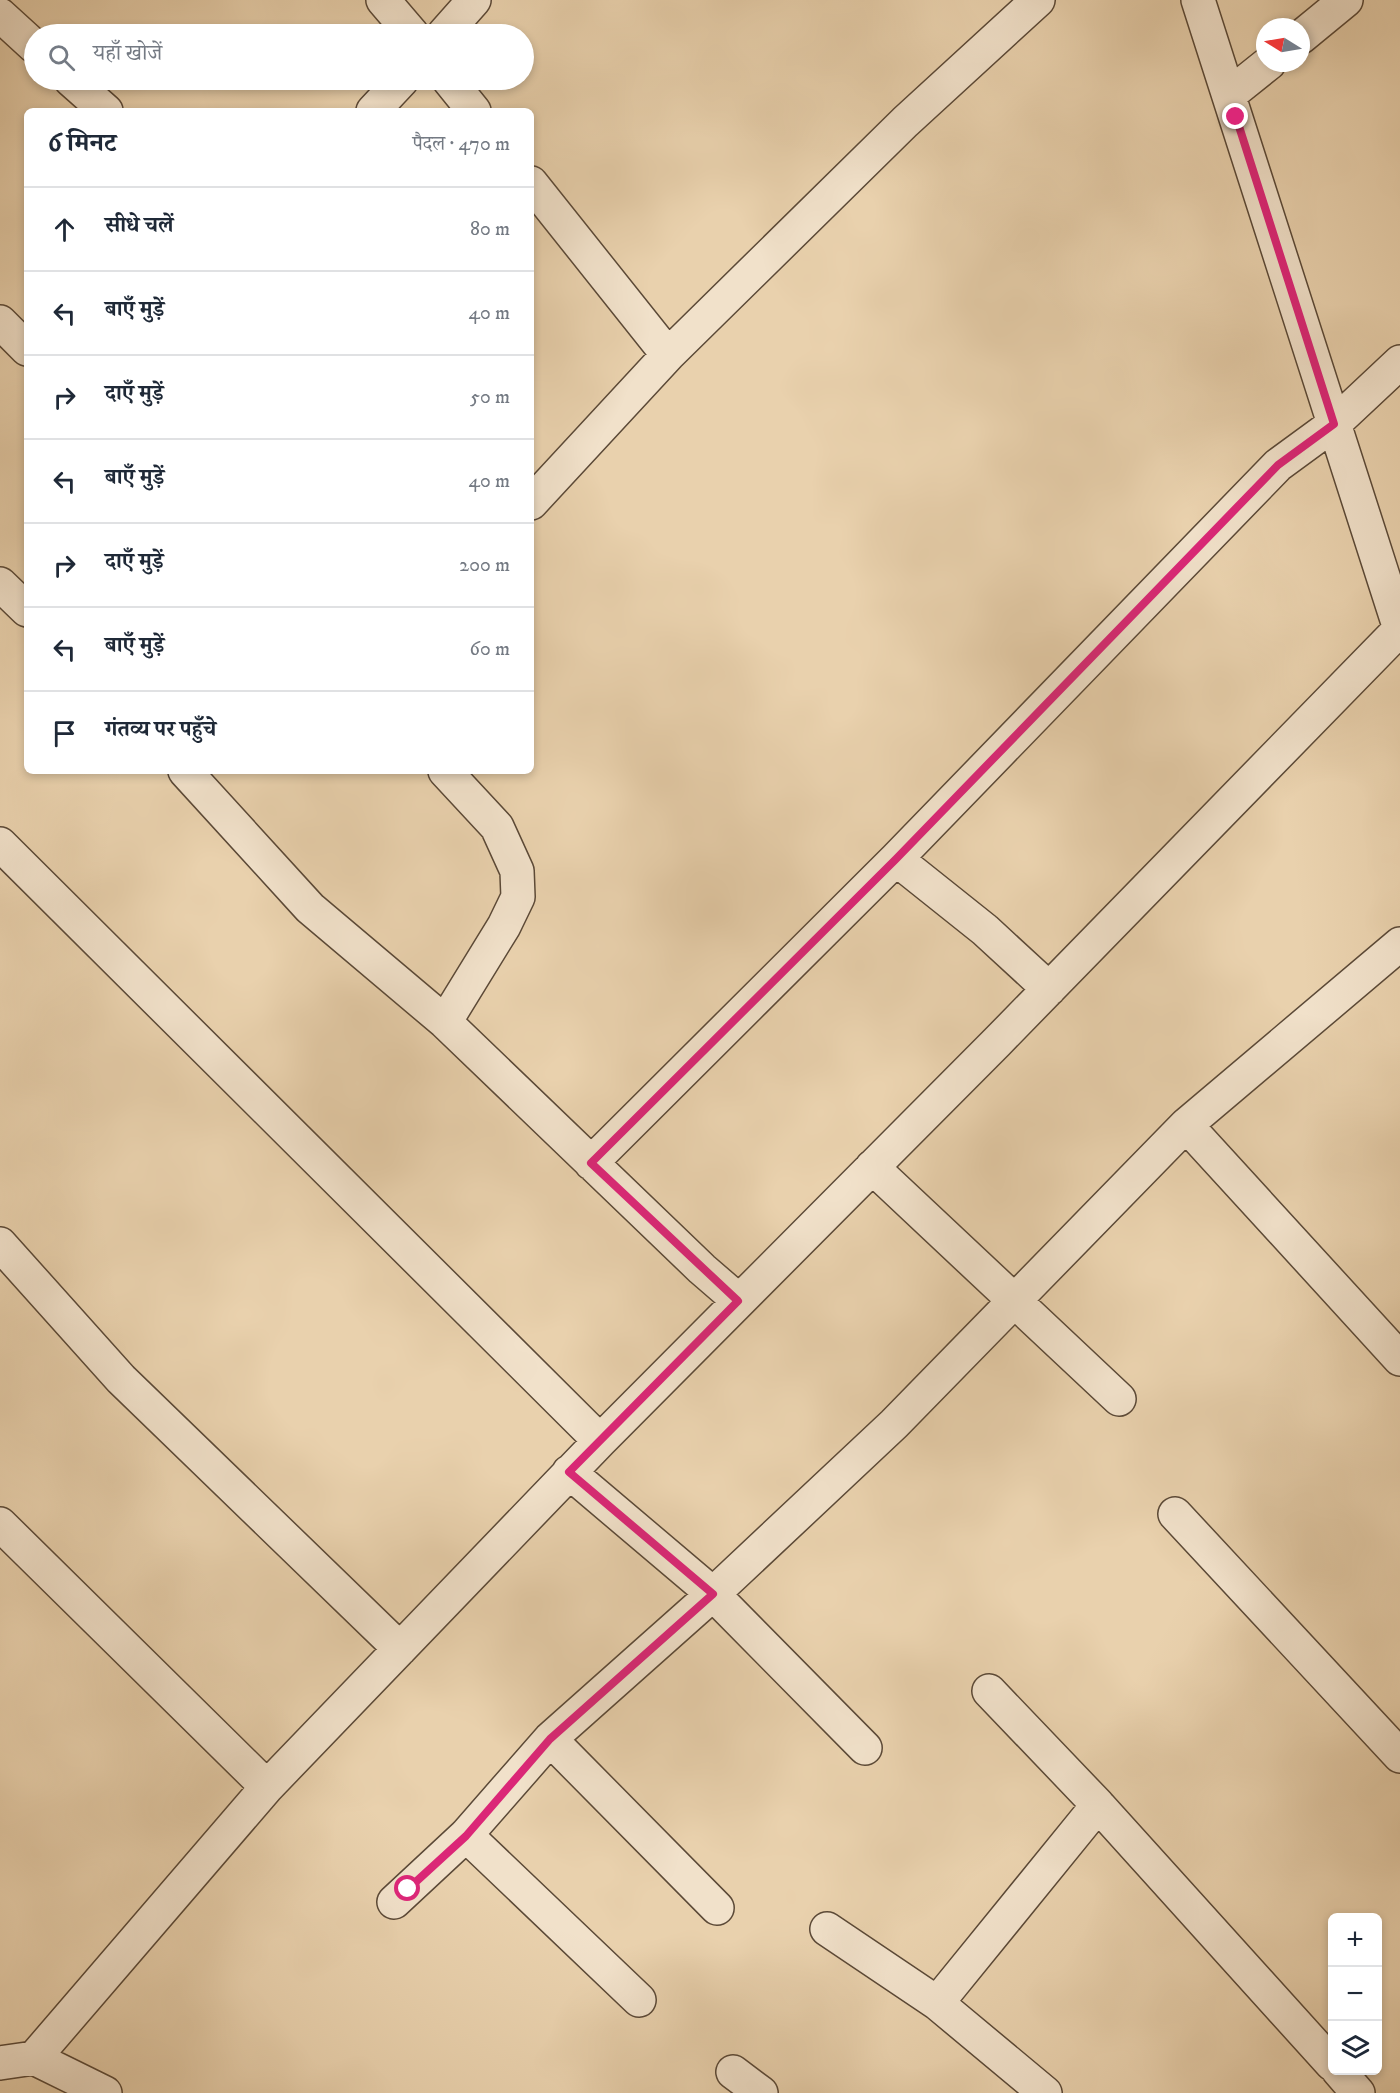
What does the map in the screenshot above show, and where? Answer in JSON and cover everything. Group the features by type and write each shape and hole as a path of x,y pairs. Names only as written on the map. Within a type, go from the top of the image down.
{"street":[{"path":"383,0 403,24"},
{"path":"453,24 474,0"},
{"path":"534,500 668,355 905,122 1038,0"},
{"path":"34,2058 267,1787 569,1472 1049,989 1397,612 1198,0"},
{"path":"1310,30 1346,0"},
{"path":"0,15 24,37"},
{"path":"1229,95 1258,72"},
{"path":"82,90 103,108"},
{"path":"376,108 393,90"},
{"path":"457,90 472,108"},
{"path":"534,187 668,355"},
{"path":"0,322 24,346"},
{"path":"591,1163 896,859 1278,465 1334,424 1400,362"},
{"path":"0,584 24,607"},
{"path":"188,774 310,908 446,1022 738,1301"},
{"path":"446,1022 504,926 518,897 517,871 497,827 448,774"},
{"path":"0,844 600,1441"},
{"path":"896,859 985,930 1049,989"},
{"path":"394,1902 466,1836 550,1739 713,1594 894,1424 1186,1125 1400,944"},
{"path":"1186,1125 1394,1340"},
{"path":"872,1167 1119,1398"},
{"path":"0,1244 121,1379 399,1649"},
{"path":"569,1472 713,1594 865,1748"},
{"path":"1175,1514 1400,1756"},
{"path":"0,1524 267,1787"},
{"path":"988,1691 1098,1805 1328,2060"},
{"path":"550,1739 717,1908"},
{"path":"937,2003 1098,1805"},
{"path":"466,1836 639,2000"},
{"path":"827,1929 937,2003 1045,2093"},
{"path":"0,2063 34,2058 105,2093"},
{"path":"733,2072 760,2093"},
{"path":"1342,2075 1358,2093"}],"route":[{"path":"408,1889 466,1836 550,1739 713,1594 569,1472 738,1301 591,1163 896,859 1278,465 1334,424 1236,117"}]}
